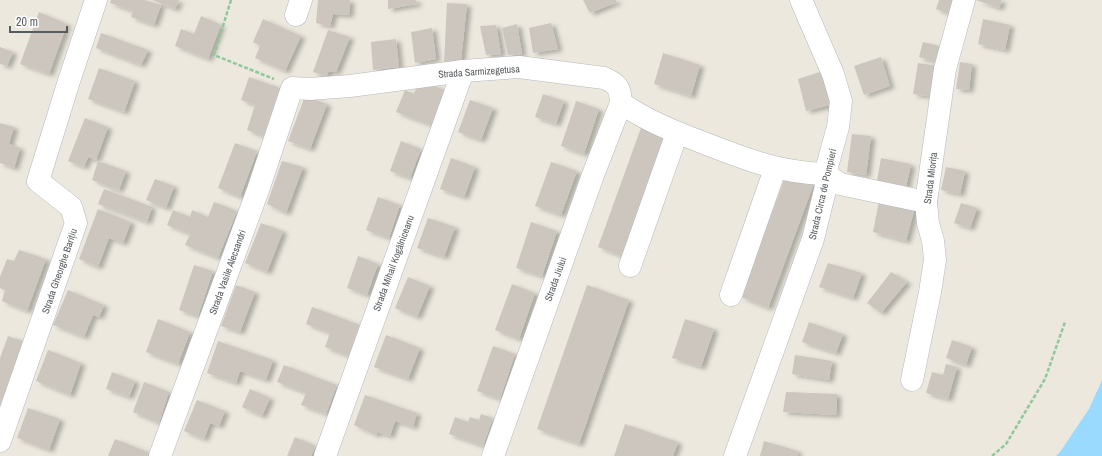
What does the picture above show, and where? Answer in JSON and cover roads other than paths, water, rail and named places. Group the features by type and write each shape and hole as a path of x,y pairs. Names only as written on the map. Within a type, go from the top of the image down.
{"street":[{"name":"Strada Gheorghe Barițiu","path":"0,441 76,223 71,207 38,181 96,0"},
{"name":"Strada Circa de Pompieri","path":"735,456 813,239 826,186 825,174 838,127 841,101 833,74 801,0"},
{"name":"Strada Miorița","path":"912,380 935,260 933,241 928,223 926,202 945,69 964,0"},
{"name":"Strada Sarmizegetusa","path":"292,88 310,89 350,86 463,71 519,67 604,78 613,82 620,90 621,103"},
{"name":"Strada Mihail Kogălniceanu","path":"325,456 463,71"},
{"name":"Strada Vasile Alecsandri","path":"160,456 258,190 292,88"},
{"path":"621,103 656,124 677,133 775,168 800,173 825,174 840,184 926,202"},
{"name":"Strada Jiului","path":"493,456 593,174 621,103"},
{"path":"630,266 677,133"},
{"path":"731,295 775,168"}],"water":[{"path":"1102,380 1102,456 1056,456 1089,409"}]}
